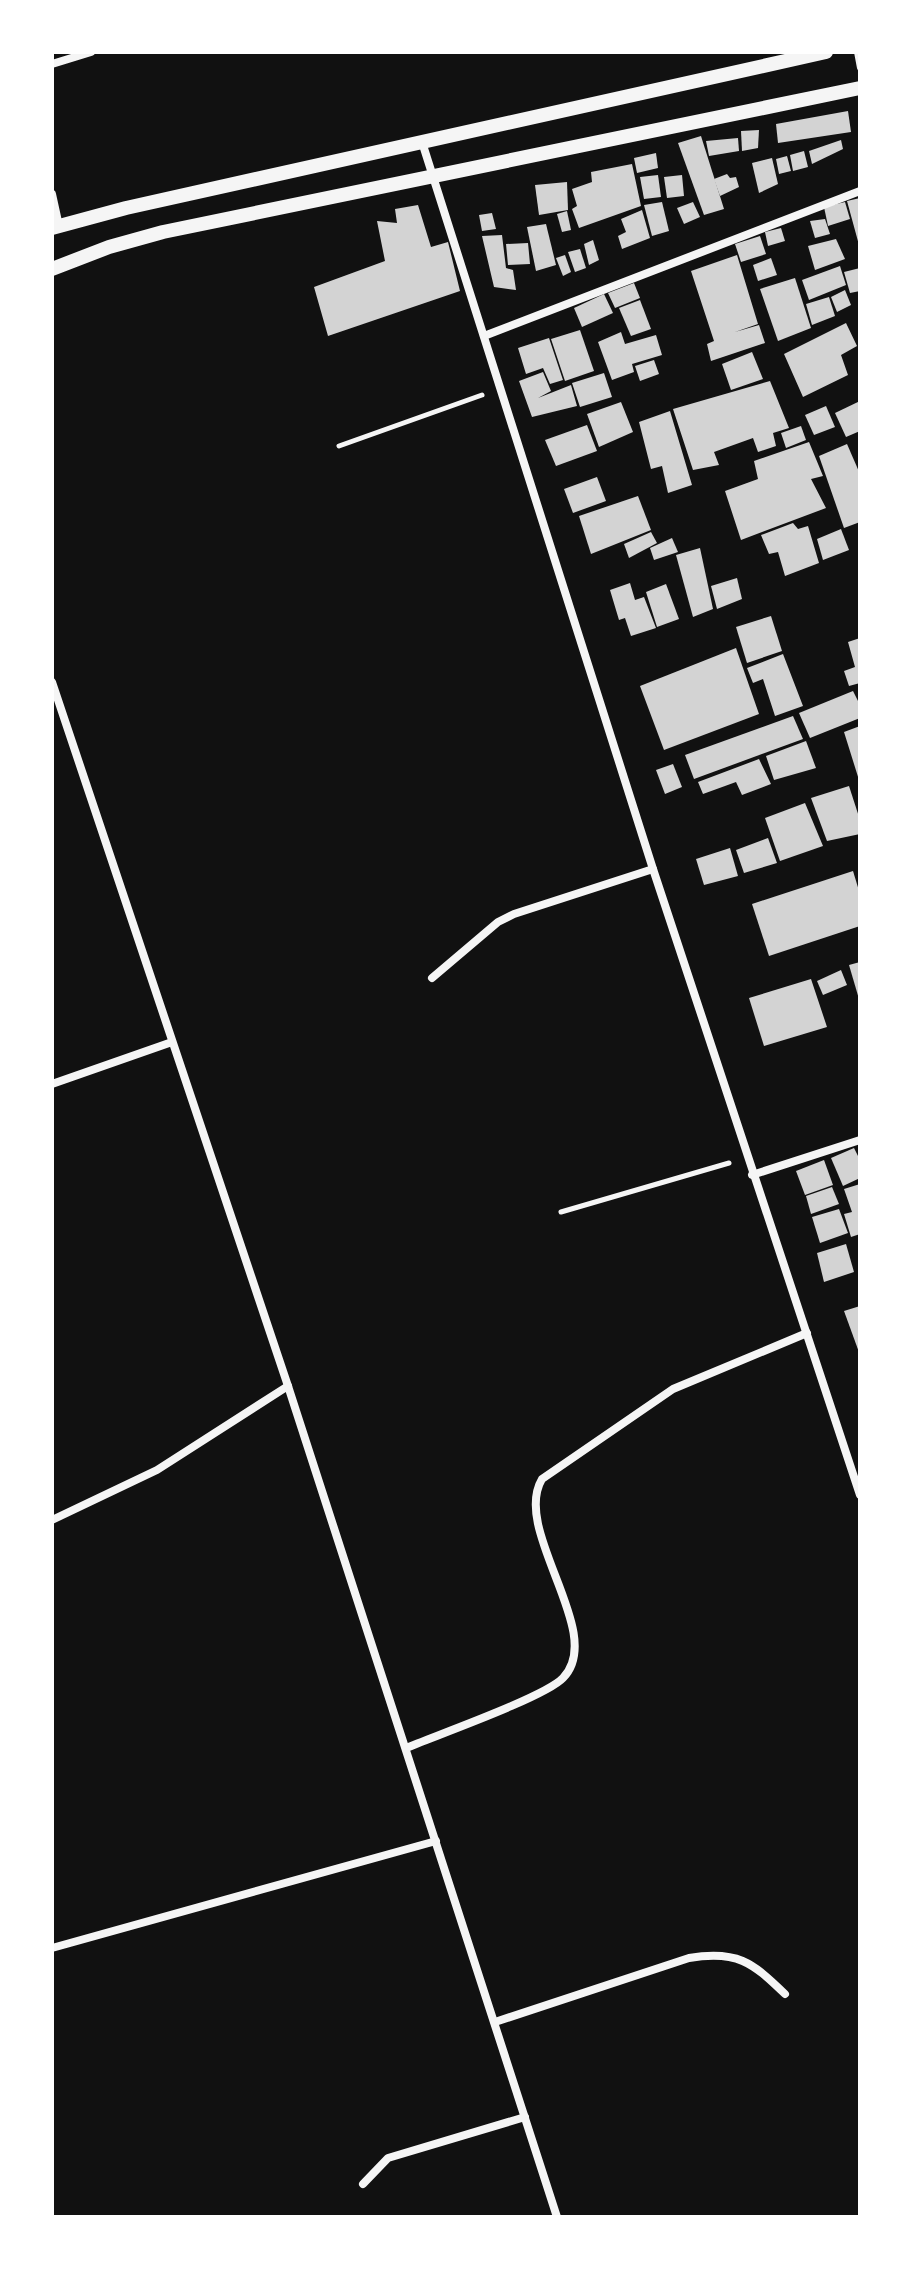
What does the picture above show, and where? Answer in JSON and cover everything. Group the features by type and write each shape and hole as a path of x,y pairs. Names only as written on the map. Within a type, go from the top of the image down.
{"street":[{"path":"52,64 91,52"},
{"path":"52,194 55,227 826,52"},
{"path":"52,269 109,247 163,232 860,88"},
{"path":"422,142 498,389 752,1175 860,1495"},
{"path":"484,336 860,191"},
{"path":"52,682 288,1386 557,2217"},
{"path":"432,978 498,922 514,914 653,869"},
{"path":"52,1084 172,1042"},
{"path":"752,1175 860,1140"},
{"path":"406,1748 554,1685 567,1673 572,1663 573,1632 537,1512 536,1489 542,1479 673,1389 807,1333"},
{"path":"52,1520 157,1470 288,1386"},
{"path":"52,1948 436,1841"},
{"path":"495,2022 689,1958 710,1955 728,1954 742,1960 760,1970 785,1994"},
{"path":"363,2184 388,2158 525,2117"}],"lane":[{"path":"857,52 860,68"}],"path":[{"path":"339,446 498,389"},
{"path":"561,1212 747,1158"}],"building":[{"path":"848,111 851,132 778,143 776,124"},
{"path":"759,130 758,148 742,151 741,131"},
{"path":"701,136 724,209 704,215 678,143"},
{"path":"738,138 739,151 709,156 706,141"},
{"path":"841,140 843,149 812,164 809,151"},
{"path":"804,151 808,167 793,171 790,155"},
{"path":"656,153 658,168 637,173 634,158"},
{"path":"787,156 791,171 779,174 776,159"},
{"path":"772,158 778,184 759,193 752,163"},
{"path":"632,164 641,206 579,228 572,209 577,206 572,189 592,182 591,172"},
{"path":"727,174 730,178 736,177 739,187 720,196 714,179"},
{"path":"658,175 661,197 644,199 640,177"},
{"path":"682,175 684,196 667,198 664,177"},
{"path":"567,182 568,210 539,215 535,185"},
{"path":"860,198 860,245 859,245 847,201"},
{"path":"662,202 669,231 652,236 644,205"},
{"path":"693,202 700,217 684,224 677,208"},
{"path":"845,202 850,219 828,226 824,207"},
{"path":"418,205 431,247 448,242 460,291 328,336 314,287 385,261 377,221 397,223 395,209"},
{"path":"642,210 650,238 622,249 618,236 626,232 621,219"},
{"path":"567,211 571,230 562,232 557,214"},
{"path":"492,213 496,229 482,231 479,215"},
{"path":"825,219 830,234 815,238 810,221"},
{"path":"546,224 556,265 536,271 527,227"},
{"path":"781,228 785,241 768,246 765,232"},
{"path":"502,235 506,268 513,270 516,290 494,287 482,236"},
{"path":"760,236 766,254 741,262 735,244"},
{"path":"836,239 845,259 815,270 808,246"},
{"path":"593,240 599,260 589,265 584,244"},
{"path":"528,243 530,264 508,265 506,244"},
{"path":"580,249 586,268 575,272 568,252"},
{"path":"565,255 571,272 563,276 556,258"},
{"path":"737,255 758,324 735,332 759,325 765,343 711,361 707,344 714,341 691,271"},
{"path":"771,258 777,275 758,281 753,265"},
{"path":"840,266 846,285 809,300 802,280"},
{"path":"860,268 860,291 850,293 844,272"},
{"path":"795,278 811,328 778,341 760,289"},
{"path":"634,283 640,298 615,308 608,293"},
{"path":"845,290 851,305 837,312 831,297"},
{"path":"604,294 613,313 582,327 574,308"},
{"path":"829,297 835,316 812,325 806,304"},
{"path":"640,300 651,329 631,336 619,308"},
{"path":"846,323 857,346 841,355 848,375 803,397 784,354"},
{"path":"580,330 594,371 565,381 551,339"},
{"path":"621,332 625,344 656,335 662,355 632,364 634,372 612,380 598,342"},
{"path":"549,338 563,380 550,384 543,368 526,374 518,348"},
{"path":"752,352 763,379 731,390 722,364"},
{"path":"654,360 659,374 640,381 635,366"},
{"path":"543,372 551,391 538,398 571,385 577,406 532,417 519,381"},
{"path":"604,373 612,397 580,407 572,383"},
{"path":"770,381 789,428 773,433 776,446 758,452 753,438 714,452 719,465 693,470 673,409"},
{"path":"860,401 860,431 846,437 835,413"},
{"path":"621,402 633,432 599,447 587,414"},
{"path":"826,406 835,427 814,435 805,415"},
{"path":"670,411 692,485 668,493 662,466 651,469 639,422"},
{"path":"587,425 597,451 556,466 545,440"},
{"path":"801,426 806,440 786,448 781,433"},
{"path":"809,442 823,476 811,479 826,508 741,540 725,491 758,479 754,461"},
{"path":"847,444 860,474 860,522 844,528 819,456"},
{"path":"597,477 606,501 573,513 564,489"},
{"path":"638,496 651,530 591,554 579,516"},
{"path":"793,523 798,529 808,526 819,563 785,576 778,552 769,554 761,535"},
{"path":"841,529 849,550 823,560 817,539"},
{"path":"651,532 657,543 629,558 624,544"},
{"path":"672,538 678,552 654,560 650,548"},
{"path":"700,548 713,609 693,617 676,555"},
{"path":"737,578 742,599 717,609 711,586"},
{"path":"630,583 635,600 644,597 656,628 631,636 625,618 619,620 610,590"},
{"path":"666,584 679,619 657,627 646,592"},
{"path":"771,616 782,651 747,663 736,627"},
{"path":"860,638 860,683 849,686 844,671 855,667 848,642"},
{"path":"736,648 759,714 664,750 640,686"},
{"path":"783,654 803,706 775,716 763,679 753,683 747,668"},
{"path":"853,691 860,705 860,718 810,738 799,713"},
{"path":"793,716 803,739 694,779 685,755"},
{"path":"860,726 860,780 859,780 844,732"},
{"path":"806,741 816,768 774,780 766,756"},
{"path":"759,759 771,784 742,795 736,782 703,794 698,782"},
{"path":"673,764 682,787 665,794 656,770"},
{"path":"849,786 860,820 860,834 827,841 811,798"},
{"path":"805,803 823,846 780,861 765,818"},
{"path":"768,838 777,863 744,873 736,850"},
{"path":"730,848 738,876 704,885 696,859"},
{"path":"853,871 860,894 860,926 769,956 752,904"},
{"path":"860,962 860,998 859,999 849,965"},
{"path":"841,970 847,985 823,995 817,981"},
{"path":"811,979 827,1027 764,1046 749,998"},
{"path":"854,1148 860,1160 860,1178 843,1186 831,1158"},
{"path":"824,1160 833,1185 805,1195 796,1171"},
{"path":"860,1184 860,1234 851,1237 844,1214 852,1212 844,1189"},
{"path":"832,1187 839,1204 811,1214 806,1196"},
{"path":"839,1209 848,1233 820,1243 812,1217"},
{"path":"846,1244 854,1272 824,1282 817,1253"},
{"path":"860,1306 860,1355 844,1311"}]}
